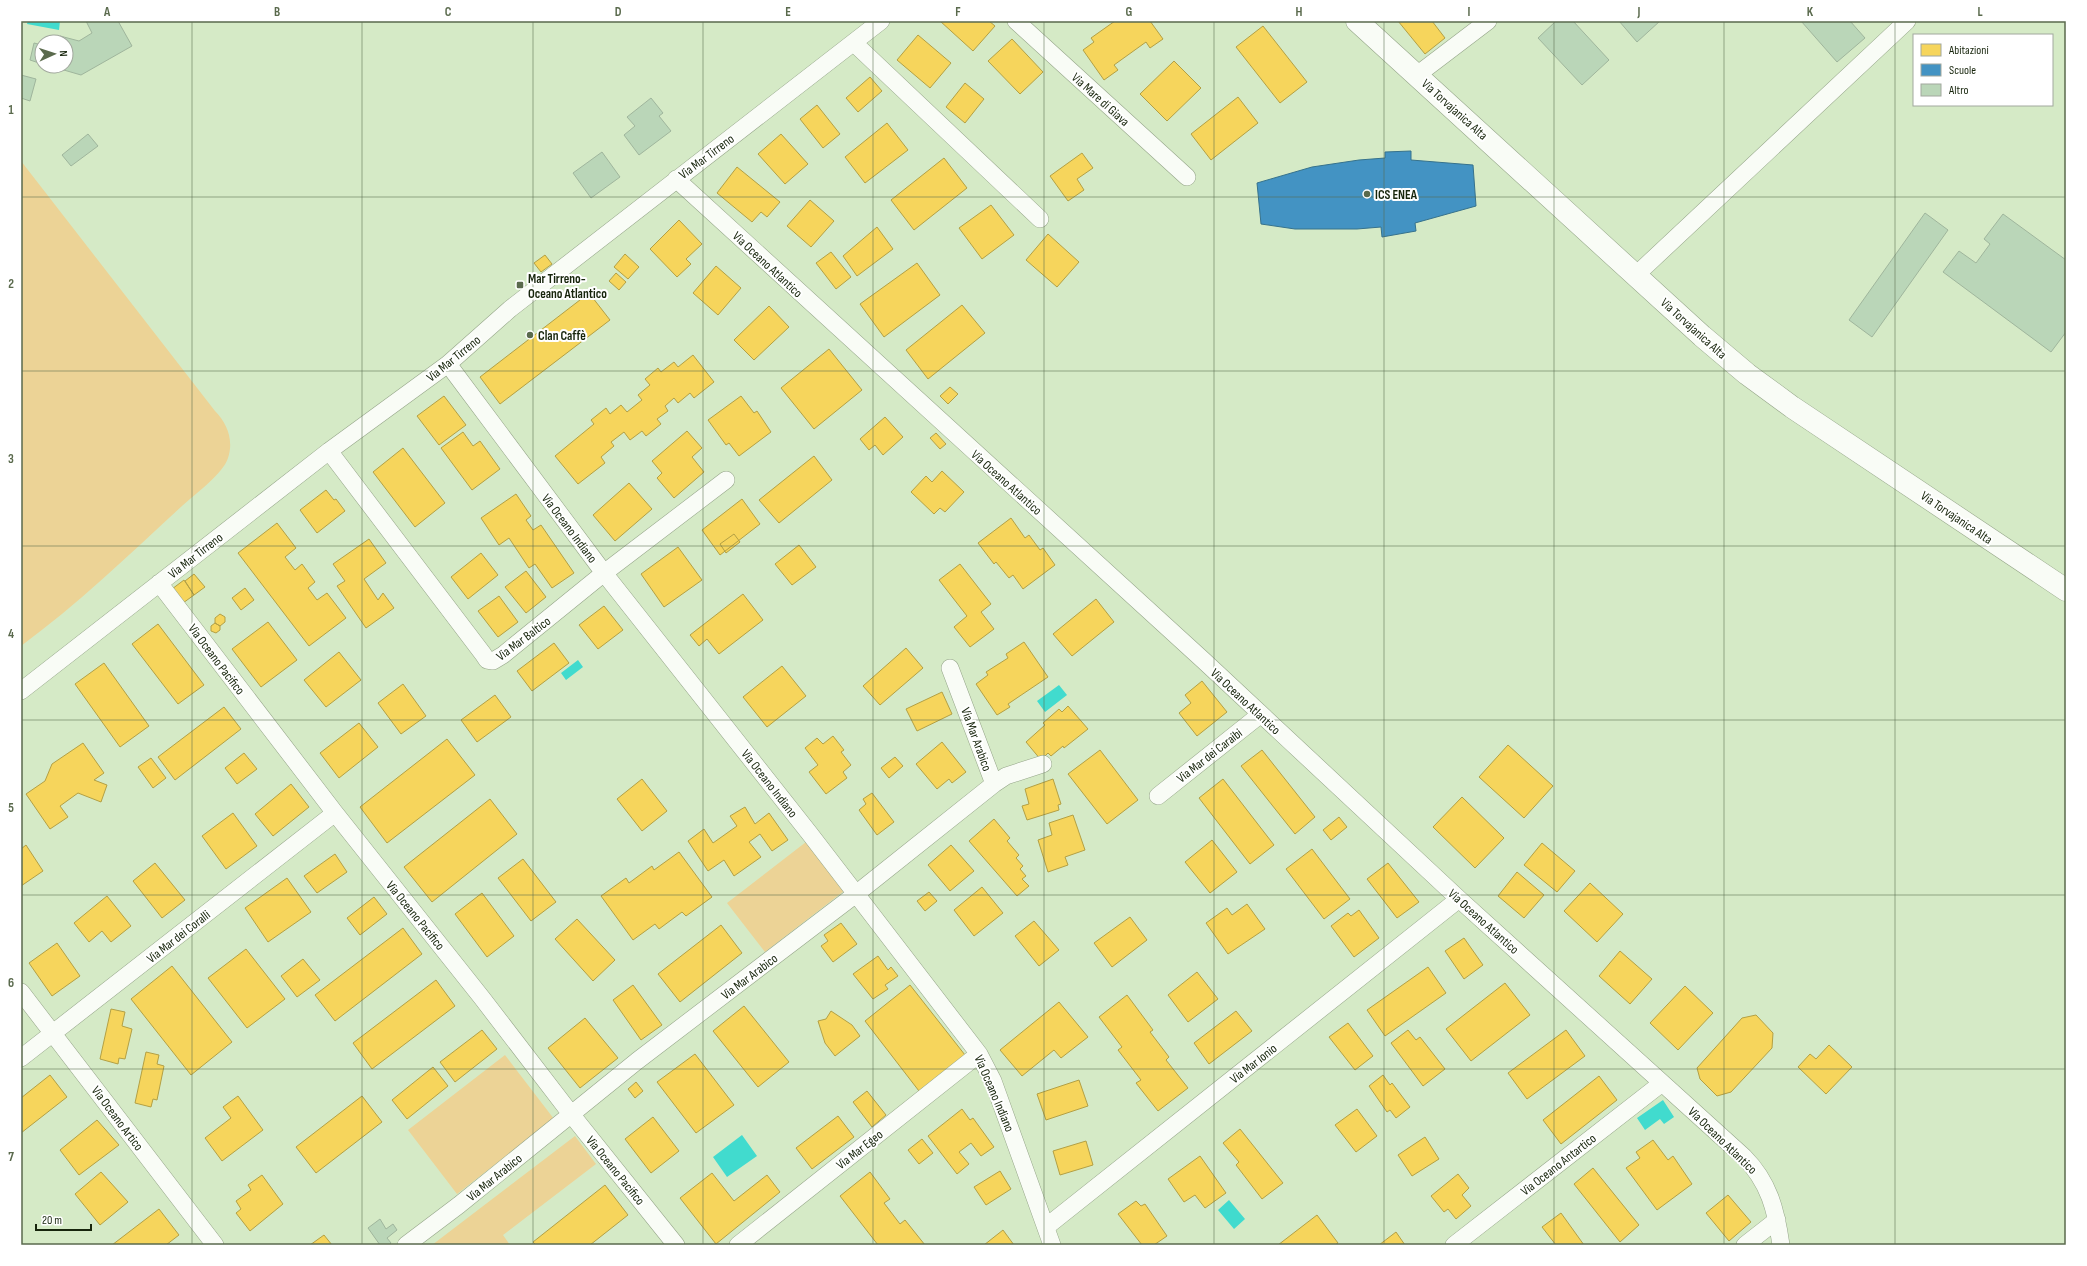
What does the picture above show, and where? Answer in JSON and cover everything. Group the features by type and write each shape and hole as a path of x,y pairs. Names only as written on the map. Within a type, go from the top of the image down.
{"street":[{"name":"Via Mar Tirreno","path":"21,691 329,451 448,364 510,309 881,21"},
{"name":"Via Mare di Giava","path":"1016,21 1187,177"},
{"name":"Via Torvajanica Alta","path":"1357,21 1713,345 1778,397 2066,590"},
{"path":"1417,75 1488,21"},
{"path":"1636,275 1907,21"},
{"path":"854,43 1040,219"},
{"name":"Via Oceano Atlantico","path":"676,179 1261,714 1459,899 1751,1164 1767,1188 1777,1220 1781,1245"},
{"name":"Via Oceano Indiano","path":"448,364 604,573 856,894 979,1054 993,1081 1052,1245"},
{"name":"Via Mar Baltico","path":"329,451 487,660 493,661 498,659 604,573 726,480"},
{"name":"Via Oceano Pacifico","path":"159,583 335,814 676,1245"},
{"name":"Via Mar Arabico","path":"406,1245 459,1206 637,1061 856,894 994,784 950,668"},
{"name":"Via Mar dei Caraibi","path":"1158,796 1261,714"},
{"path":"994,784 1006,776 1043,764"},
{"name":"Via Mar dei Coralli","path":"21,1058 335,814"},
{"name":"Via Mar Ionio","path":"1046,1227 1459,899"},
{"name":"Via Oceano Artico","path":"21,992 214,1245"},
{"name":"Via Mar Egeo","path":"738,1245 979,1054"},
{"name":"Via Oceano Antartico","path":"1454,1245 1662,1083"},
{"path":"1745,1245 1777,1220"}],"shaded area":[{"path":"21,161 223,421 230,438 230,451 221,471 208,484 83,596 21,646"},
{"path":"806,842 844,891 765,952 727,903"},
{"path":"505,1055 554,1119 457,1194 408,1130"},
{"path":"575,1136 596,1164 503,1235 510,1245 432,1245"}],"water":[{"path":"28,21 60,21 59,30 27,24"},
{"path":"578,660 583,667 566,680 561,673"},
{"path":"1059,685 1067,695 1045,712 1037,701"},
{"path":"1663,1100 1674,1117 1664,1124 1660,1119 1645,1130 1637,1118"},
{"path":"742,1135 757,1156 727,1177 713,1157"},
{"path":"1229,1200 1245,1219 1234,1229 1218,1210"}],"building: Abitazioni":[{"path":"940,21 989,21 995,26 973,51"},
{"path":"1115,21 1150,21 1163,39 1150,48 1146,42 1114,65 1118,70 1104,80 1083,50 1094,42 1091,38"},
{"path":"1398,21 1432,21 1445,38 1425,54"},
{"path":"1263,26 1307,82 1280,103 1236,47"},
{"path":"918,35 951,63 930,88 897,60"},
{"path":"1012,39 1043,72 1020,94 988,61"},
{"path":"1174,61 1201,88 1167,121 1140,94"},
{"path":"870,77 882,91 858,112 846,98"},
{"path":"965,83 984,99 965,123 946,107"},
{"path":"1238,97 1258,123 1211,160 1191,134"},
{"path":"817,105 840,134 823,148 800,119"},
{"path":"887,123 908,150 865,183 845,157"},
{"path":"781,134 808,164 785,184 758,154"},
{"path":"1082,153 1093,168 1077,179 1084,190 1068,201 1050,176"},
{"path":"944,158 967,188 914,230 891,200"},
{"path":"737,167 780,202 767,217 761,212 752,222 717,193"},
{"path":"810,200 834,221 811,247 787,226"},
{"path":"991,205 1014,235 982,259 959,228"},
{"path":"679,220 702,244 686,259 691,264 677,277 650,249"},
{"path":"877,227 893,249 857,276 843,256"},
{"path":"1048,234 1079,262 1057,287 1026,260"},
{"path":"831,252 851,277 836,289 816,263"},
{"path":"625,254 639,267 628,279 614,267"},
{"path":"545,255 552,264 541,272 534,263"},
{"path":"917,263 940,295 884,337 860,304"},
{"path":"716,266 741,288 718,315 693,293"},
{"path":"616,273 626,282 619,290 609,281"},
{"path":"589,293 610,320 500,404 480,377"},
{"path":"962,305 985,333 928,379 906,350"},
{"path":"769,306 789,327 754,360 734,340"},
{"path":"829,349 862,390 814,429 781,388"},
{"path":"693,355 714,382 694,398 690,393 678,403 674,398 665,406 668,411 657,419 661,424 646,436 642,431 630,440 624,432 611,442 614,446 601,457 605,463 578,484 555,456 594,424 591,420 606,408 610,414 621,405 627,412 642,400 638,395 650,385 645,379 658,368 661,372 674,362 678,367"},
{"path":"950,387 958,394 948,404 940,396"},
{"path":"444,396 466,425 439,445 417,416"},
{"path":"741,396 754,413 757,411 771,432 739,456 729,443 726,445 708,420"},
{"path":"885,417 903,437 883,455 875,445 869,450 860,439"},
{"path":"687,431 702,448 692,457 704,472 674,498 657,478 662,473 652,461"},
{"path":"463,432 473,446 480,441 500,469 472,490 441,448"},
{"path":"936,433 946,444 940,449 930,438"},
{"path":"403,448 445,503 415,527 373,472"},
{"path":"814,456 832,480 779,523 759,500"},
{"path":"942,471 964,492 945,512 940,508 934,514 911,492 926,476 932,482"},
{"path":"629,483 652,509 615,541 593,515"},
{"path":"326,490 334,500 336,499 345,511 317,533 300,510"},
{"path":"516,494 531,516 526,520 533,530 541,525 574,573 552,588 535,564 529,568 509,538 499,545 481,518"},
{"path":"742,499 760,524 720,555 702,530"},
{"path":"1011,518 1025,538 1029,535 1040,550 1043,548 1055,565 1023,589 1013,575 1009,578 996,562 994,564 978,543"},
{"path":"277,523 296,548 285,557 295,570 302,564 315,582 308,588 317,600 327,593 346,618 309,646 238,553"},
{"path":"734,534 740,542 726,553 720,544"},
{"path":"369,539 386,563 364,579 378,600 383,593 394,608 366,628 337,586 345,581 333,564"},
{"path":"799,545 816,567 792,585 775,564"},
{"path":"678,547 702,580 664,607 641,574"},
{"path":"481,553 498,575 468,599 451,577"},
{"path":"960,564 991,604 981,612 994,629 970,647 954,627 967,616 939,580"},
{"path":"526,571 546,597 526,613 505,587"},
{"path":"194,574 205,587 194,595 185,581"},
{"path":"184,580 194,595 183,603 172,589"},
{"path":"245,588 254,600 241,610 232,598"},
{"path":"743,594 763,620 719,654 707,639 699,646 690,635"},
{"path":"499,596 518,622 498,637 478,611"},
{"path":"1096,599 1114,622 1072,656 1053,634"},
{"path":"604,606 623,630 598,649 579,625"},
{"path":"220,614 225,617 225,622 220,626 215,623 215,618"},
{"path":"268,622 297,660 261,687 232,649"},
{"path":"215,623 220,626 220,630 216,633 211,631 211,626"},
{"path":"158,624 204,685 178,704 132,644"},
{"path":"1024,642 1048,677 1008,704 1010,707 997,715 976,684 988,675 986,672 1008,658 1006,654"},
{"path":"554,643 569,663 532,691 517,671"},
{"path":"906,648 923,668 880,705 863,686"},
{"path":"339,652 361,680 326,707 304,680"},
{"path":"104,663 149,726 120,747 75,684"},
{"path":"782,666 806,696 767,727 743,697"},
{"path":"1202,681 1227,712 1197,736 1179,713 1191,703 1185,695"},
{"path":"403,684 426,716 401,734 378,703"},
{"path":"942,692 952,714 917,731 906,709"},
{"path":"495,695 511,717 477,742 461,720"},
{"path":"1068,706 1088,729 1064,748 1063,746 1051,756 1048,753 1041,760 1026,742 1045,725 1043,723 1059,709 1062,712"},
{"path":"224,707 241,729 175,780 158,757"},
{"path":"359,723 378,747 339,778 320,753"},
{"path":"833,736 844,750 841,752 851,765 843,772 847,778 826,794 809,772 818,765 805,748 817,738 823,744"},
{"path":"447,739 475,775 387,843 360,807"},
{"path":"942,742 966,772 952,783 949,779 937,789 916,764"},
{"path":"83,743 104,773 94,780 107,785 101,802 78,793 60,806 68,817 50,829 26,794 45,781 52,764"},
{"path":"1508,745 1553,786 1524,818 1479,777"},
{"path":"1100,750 1138,800 1107,824 1068,774"},
{"path":"1262,750 1315,817 1295,834 1241,766"},
{"path":"244,753 257,769 237,784 225,768"},
{"path":"895,757 903,766 889,778 881,768"},
{"path":"151,758 166,778 153,788 138,767"},
{"path":"642,779 667,811 642,831 617,799"},
{"path":"1053,779 1061,804 1058,805 1059,810 1027,820 1022,806 1029,804 1025,789"},
{"path":"1223,779 1274,845 1250,864 1199,798"},
{"path":"291,784 309,807 273,836 255,814"},
{"path":"872,793 894,822 877,835 859,810 866,804 863,799"},
{"path":"1462,797 1504,838 1475,868 1433,827"},
{"path":"490,799 517,834 432,902 404,867"},
{"path":"745,807 755,824 769,813 788,840 772,851 760,834 749,842 761,857 734,876 724,860 708,871 688,841 704,829 713,843 737,826 730,816"},
{"path":"233,813 257,846 226,869 202,836"},
{"path":"1073,815 1085,850 1065,857 1068,865 1048,872 1038,840 1052,835 1049,823"},
{"path":"1339,817 1347,827 1331,840 1323,830"},
{"path":"994,819 1010,838 1007,841 1019,855 1016,858 1023,866 1020,869 1026,876 1022,879 1029,886 1017,896 969,841"},
{"path":"1212,840 1237,872 1210,893 1185,862"},
{"path":"1542,843 1575,871 1557,892 1524,865"},
{"path":"26,845 43,871 21,886 21,849"},
{"path":"951,845 974,871 950,891 928,865"},
{"path":"1312,849 1350,899 1324,919 1286,869"},
{"path":"679,852 712,897 686,916 682,912 659,929 655,924 633,940 601,896 626,878 629,883 652,866 654,870"},
{"path":"335,854 347,872 317,893 304,876"},
{"path":"523,859 556,902 531,921 498,878"},
{"path":"155,863 185,900 162,918 133,881"},
{"path":"1388,863 1419,902 1397,918 1367,879"},
{"path":"1517,872 1544,895 1524,918 1498,896"},
{"path":"287,878 311,912 268,942 245,908"},
{"path":"1590,883 1623,914 1597,942 1564,911"},
{"path":"982,887 1003,913 974,936 954,910"},
{"path":"929,892 937,901 925,911 917,901"},
{"path":"482,893 514,936 487,957 455,914"},
{"path":"107,896 131,926 111,942 102,931 89,942 74,923"},
{"path":"374,897 387,914 360,935 347,918"},
{"path":"1247,904 1265,929 1228,954 1206,923 1227,908 1232,915"},
{"path":"1359,910 1379,938 1354,957 1331,926 1348,913 1351,916"},
{"path":"1130,917 1147,940 1112,967 1094,943"},
{"path":"577,919 615,960 593,981 555,939"},
{"path":"1034,921 1059,950 1039,966 1015,936"},
{"path":"841,923 857,944 833,962 821,946 828,941 824,935"},
{"path":"721,925 742,953 680,1002 658,974"},
{"path":"403,928 422,954 335,1021 315,995"},
{"path":"1464,938 1483,965 1464,979 1445,951"},
{"path":"57,943 80,976 52,996 29,963"},
{"path":"246,949 285,999 247,1028 208,978"},
{"path":"1620,951 1652,979 1630,1004 1599,976"},
{"path":"878,956 888,970 891,967 898,976 885,985 888,989 873,999 853,974"},
{"path":"303,959 320,980 297,997 281,976"},
{"path":"172,966 232,1042 191,1075 131,999"},
{"path":"1428,967 1446,993 1385,1036 1367,1010"},
{"path":"1197,972 1218,999 1188,1022 1168,995"},
{"path":"436,980 455,1006 372,1069 353,1043"},
{"path":"1505,983 1530,1015 1471,1061 1446,1029"},
{"path":"633,985 662,1025 641,1040 613,1000"},
{"path":"910,985 965,1055 919,1091 865,1021"},
{"path":"1685,986 1713,1013 1678,1050 1650,1023"},
{"path":"1127,995 1153,1030 1150,1032 1169,1057 1166,1060 1188,1088 1158,1111 1136,1083 1141,1080 1118,1050 1122,1047 1099,1017"},
{"path":"1059,1002 1088,1037 1061,1058 1054,1050 1022,1076 1000,1050"},
{"path":"744,1006 789,1062 758,1087 713,1031"},
{"path":"111,1009 125,1012 122,1026 132,1029 125,1059 119,1058 118,1064 100,1059"},
{"path":"831,1011 852,1025 860,1036 835,1056 825,1043 818,1021 826,1019"},
{"path":"1236,1011 1252,1031 1209,1064 1194,1043"},
{"path":"1756,1015 1773,1033 1772,1048 1731,1092 1717,1096 1700,1079 1697,1068 1742,1018"},
{"path":"585,1018 618,1058 580,1088 548,1048"},
{"path":"1348,1023 1373,1056 1355,1070 1329,1037"},
{"path":"482,1030 497,1049 455,1082 440,1062"},
{"path":"1408,1030 1416,1040 1420,1037 1445,1069 1423,1086 1391,1043"},
{"path":"1566,1030 1585,1056 1527,1099 1508,1073"},
{"path":"1829,1045 1852,1067 1826,1094 1798,1067 1810,1054 1816,1059"},
{"path":"146,1052 159,1055 157,1064 164,1066 157,1100 153,1099 151,1107 135,1103"},
{"path":"695,1054 734,1105 696,1133 657,1082"},
{"path":"433,1067 448,1086 407,1119 392,1100"},
{"path":"50,1075 67,1097 21,1133 21,1098"},
{"path":"1383,1075 1390,1085 1392,1083 1410,1107 1396,1118 1390,1110 1387,1112 1369,1086"},
{"path":"1599,1076 1617,1100 1561,1144 1543,1120"},
{"path":"1079,1080 1088,1106 1046,1120 1037,1094"},
{"path":"636,1082 643,1091 635,1098 628,1089"},
{"path":"867,1091 886,1115 872,1127 853,1102"},
{"path":"238,1096 263,1130 222,1161 205,1138 231,1118 223,1107"},
{"path":"362,1096 382,1122 316,1173 296,1147"},
{"path":"962,1109 970,1120 973,1118 994,1147 981,1156 971,1143 959,1152 969,1164 957,1174 928,1136"},
{"path":"1357,1109 1377,1136 1356,1152 1335,1125"},
{"path":"838,1116 854,1137 812,1169 796,1148"},
{"path":"653,1117 679,1151 651,1173 625,1139"},
{"path":"97,1120 119,1145 79,1175 60,1150"},
{"path":"1240,1129 1283,1183 1262,1199 1236,1165 1239,1162 1223,1143"},
{"path":"1425,1137 1439,1159 1412,1176 1398,1155"},
{"path":"922,1139 933,1153 919,1164 908,1150"},
{"path":"1653,1140 1668,1160 1673,1156 1692,1184 1657,1210 1626,1168 1640,1158 1636,1152"},
{"path":"1086,1141 1093,1165 1060,1175 1053,1151"},
{"path":"1200,1156 1226,1193 1205,1208 1195,1195 1184,1202 1168,1179"},
{"path":"1593,1168 1639,1225 1620,1242 1574,1184"},
{"path":"1000,1171 1011,1189 986,1205 974,1187"},
{"path":"101,1172 128,1202 100,1225 75,1194"},
{"path":"870,1172 890,1199 884,1203 900,1224 905,1220 925,1245 878,1245 840,1196"},
{"path":"712,1173 734,1201 767,1175 780,1192 716,1244 680,1198"},
{"path":"1458,1174 1469,1188 1462,1195 1471,1206 1456,1219 1448,1209 1444,1212 1431,1196"},
{"path":"262,1175 283,1204 250,1231 236,1213 241,1209 236,1201 251,1190 248,1185"},
{"path":"605,1185 628,1215 590,1245 536,1245 533,1242"},
{"path":"1728,1195 1751,1222 1729,1241 1706,1213"},
{"path":"1136,1201 1141,1206 1145,1204 1167,1236 1154,1245 1142,1245 1118,1214"},
{"path":"159,1209 179,1235 166,1245 112,1245"},
{"path":"1561,1213 1584,1245 1556,1245 1542,1227"},
{"path":"1317,1215 1338,1243 1335,1245 1278,1245"},
{"path":"1003,1230 1014,1245 984,1245"},
{"path":"1396,1232 1405,1245 1379,1245"},
{"path":"324,1235 332,1245 310,1245"}],"building: Scuole":[{"name":"ICS ENEA","path":"1411,151 1411,160 1473,165 1476,206 1415,223 1416,231 1382,237 1381,227 1357,229 1295,229 1261,224 1257,183 1312,167 1385,158 1385,152"}],"building: Altro":[{"path":"86,21 118,21 132,46 81,75 74,73 74,40 79,41 92,33"},
{"path":"1556,21 1573,21 1609,60 1582,85 1538,38"},
{"path":"1619,21 1660,21 1637,42"},
{"path":"1801,21 1850,21 1865,38 1837,62"},
{"path":"34,43 34,61 30,60"},
{"path":"21,75 36,79 30,101 21,98"},
{"path":"651,98 663,113 659,116 671,131 639,155 624,135 635,126 627,117"},
{"path":"88,134 98,146 71,166 62,155"},
{"path":"602,152 620,177 591,198 573,173"},
{"path":"1925,213 1948,230 1872,337 1849,320"},
{"path":"2003,214 2066,260 2066,332 2051,352 1943,272 1959,251 1976,263 1990,244 1984,239"},
{"path":"380,1219 386,1229 393,1224 397,1230 387,1238 391,1243 389,1245 380,1245 368,1228"}],"place":[{"name":"ICS ENEA","path":"1367,194"},
{"name":"Mar Tirreno- Oceano Atlantico","path":"520,285"},
{"name":"Clan Caffè","path":"530,335"}]}
